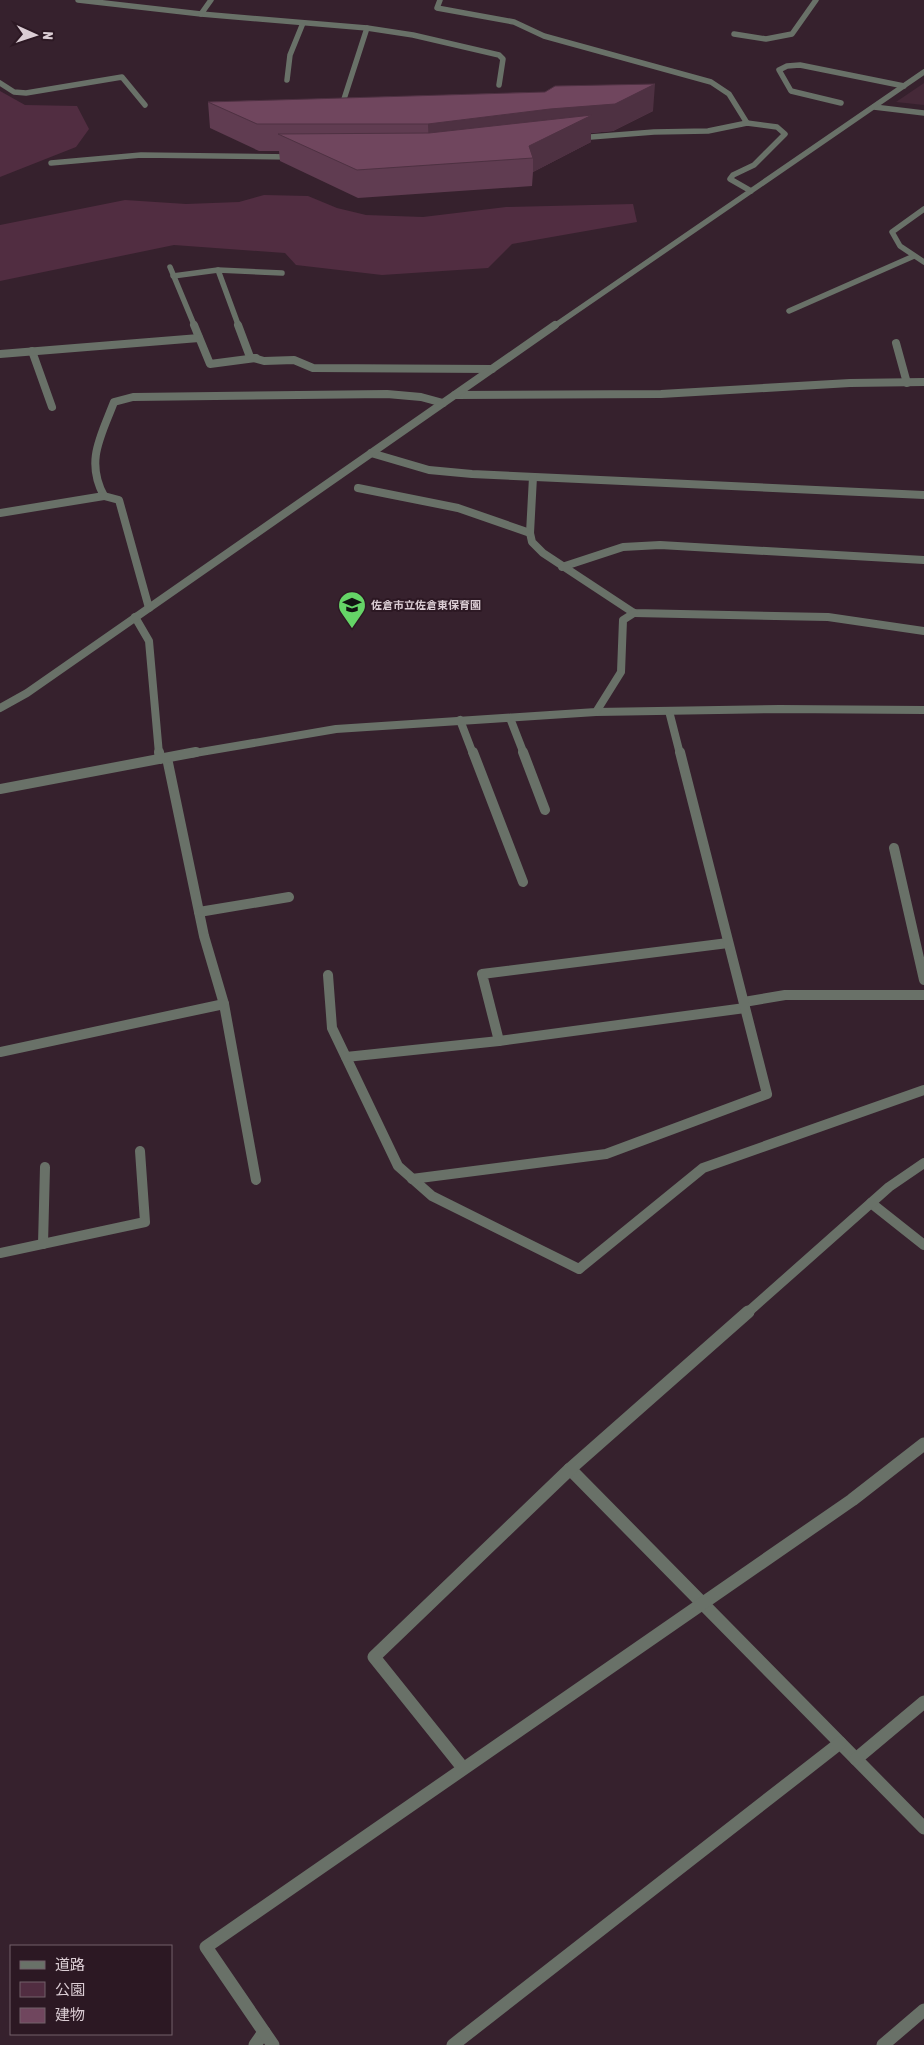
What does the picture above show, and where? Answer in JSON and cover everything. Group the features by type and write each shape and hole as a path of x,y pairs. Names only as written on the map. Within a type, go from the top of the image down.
{"street":[{"path":"78,0 201,14 368,28 413,35 499,55 504,59 499,85"},
{"path":"201,14 211,0"},
{"path":"440,0 437,8 514,22 544,36 711,82 729,94 747,123"},
{"path":"734,34 766,39 792,34 816,0"},
{"path":"287,80 290,55 303,23"},
{"path":"344,99 368,28"},
{"path":"841,103 811,97 790,90 779,70 787,66 800,65 904,86"},
{"path":"0,708 27,693 670,245 924,72"},
{"path":"0,83 14,92 26,92 122,78 145,105"},
{"path":"874,107 924,112"},
{"path":"569,139 708,130 747,123 777,127 786,134 754,165 733,174 730,179 751,191"},
{"path":"51,163 94,156 135,154 300,157"},
{"path":"924,209 892,232 894,240 904,250 924,262"},
{"path":"789,311 914,256"},
{"path":"170,267 210,364 256,358"},
{"path":"218,270 250,356 264,361 294,360 313,368 492,369"},
{"path":"173,276 218,270 282,273"},
{"path":"0,354 199,338"},
{"path":"896,343 908,382"},
{"path":"32,350 52,407"},
{"path":"455,395 661,394 724,389 908,382 923,384"},
{"path":"104,496 99,488 93,460 114,402 133,397 387,394 443,403"},
{"path":"371,453 429,470 472,474 924,495"},
{"path":"533,477 530,532 532,542 562,567 634,613 828,617 924,632"},
{"path":"358,488 458,508 530,532"},
{"path":"0,513 104,496 118,500 149,608"},
{"path":"562,567 623,547 660,545 924,560"},
{"path":"596,712 621,672 623,620 634,613"},
{"path":"135,617 149,641 163,759 204,936 224,1004 256,1180"},
{"path":"0,789 336,729 596,712 924,710"},
{"path":"412,1179 606,1154 767,1094 669,711"},
{"path":"510,718 545,810"},
{"path":"460,720 523,882"},
{"path":"894,848 924,980"},
{"path":"199,912 289,896"},
{"path":"499,1041 482,974 728,943"},
{"path":"328,975 332,1028 398,1166 432,1196 579,1269 703,1168 924,1090"},
{"path":"346,1057 499,1041 744,1005 786,995 924,995"},
{"path":"0,1052 224,1004"},
{"path":"0,1253 145,1222 140,1151"},
{"path":"463,1768 374,1656 570,1469 889,1187 924,1163"},
{"path":"44,1244 45,1167"},
{"path":"871,1203 924,1245"},
{"path":"255,2045 268,2039 206,1947 852,1500 924,1444"},
{"path":"570,1469 924,1828"},
{"path":"856,1759 924,1702"},
{"path":"453,2045 840,1743"},
{"path":"882,2045 924,2010"}],"shaded area":[{"path":"924,83 924,105 896,102"}],"green space":[{"path":"0,91 25,105 77,106 89,129 76,147 0,177"},
{"path":"264,195 308,196 337,208 366,215 423,217 506,207 633,204 637,222 512,244 488,268 382,275 296,265 285,253 174,245 0,281 0,225 125,200 186,204 239,202"}],"building":[{"path":"655,84 615,104 550,109 428,124 257,124 208,102 545,92 555,86"},
{"path":"592,115 529,146 533,158 357,170 278,134 429,133"}],"place":[{"name":"佐倉市立佐倉東保育園","path":"352,629"}]}
